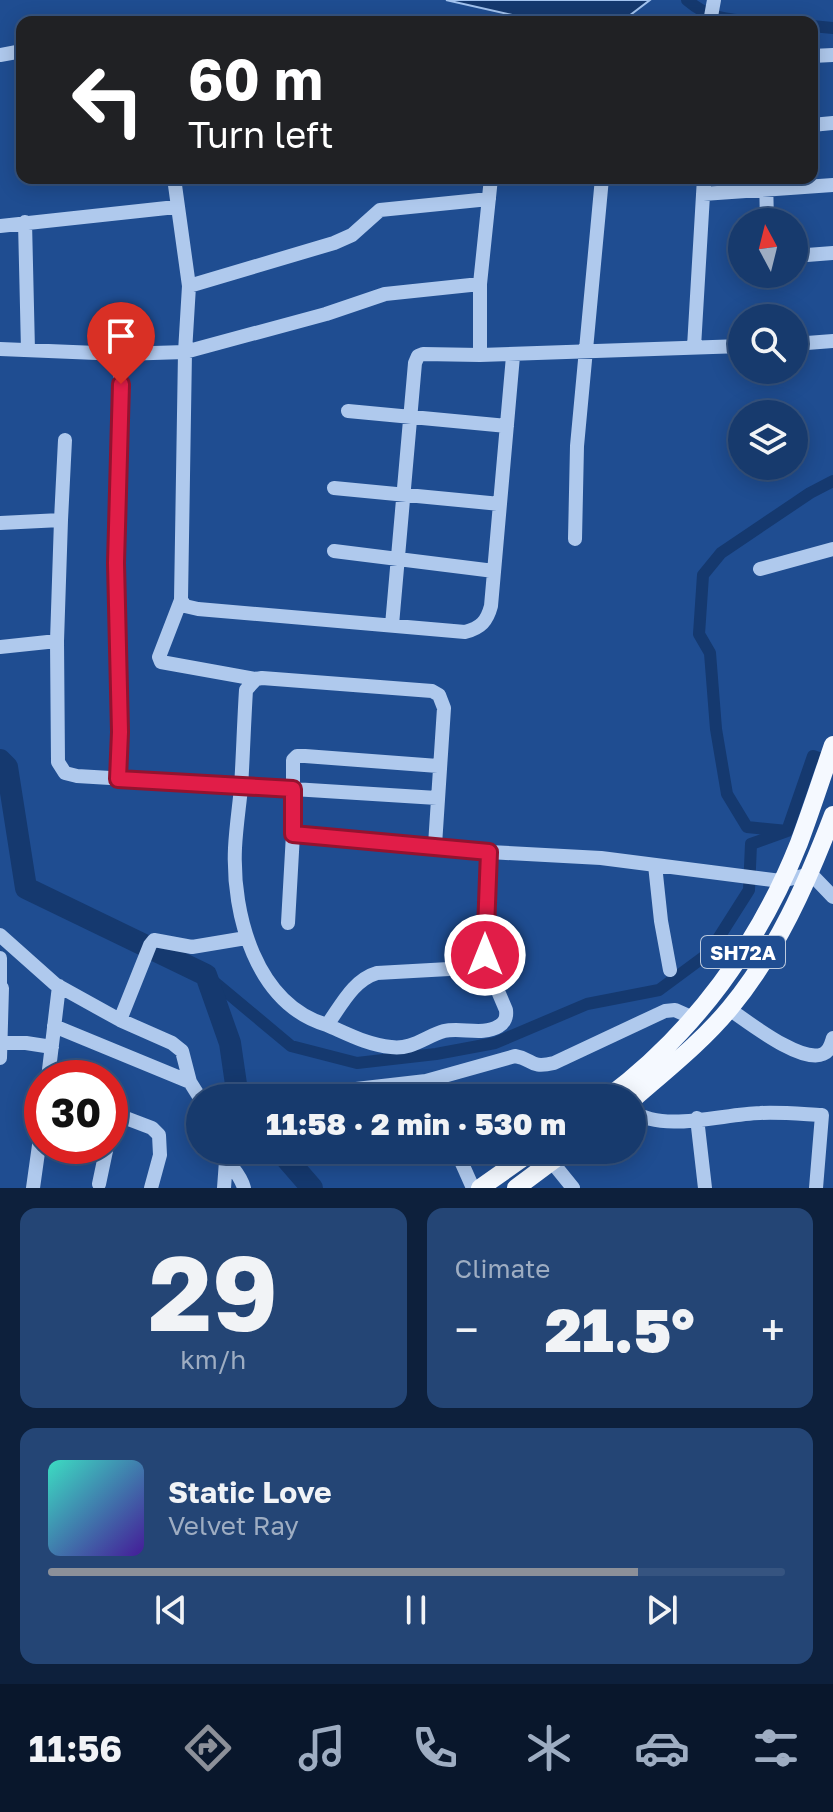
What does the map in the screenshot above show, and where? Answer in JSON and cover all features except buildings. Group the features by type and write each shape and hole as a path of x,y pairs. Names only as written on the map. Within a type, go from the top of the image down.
{"main road":[{"name":"SH72A","path":"624,1084 693,1018 734,967 759,926 798,844 829,755"},
{"name":"SH72A","path":"646,1087 729,1009 786,922 811,874 833,815"},
{"path":"480,1188 514,1164"},
{"path":"516,1188 549,1164"}],"street":[{"path":"174,184 189,286 181,600 159,657 161,662 256,679 432,691 439,695 444,708 435,845"},
{"path":"480,355 480,284 490,184"},
{"path":"575,539 577,446 601,184"},
{"path":"694,347 704,184"},
{"path":"703,194 766,184 833,185"},
{"path":"766,184 767,208"},
{"path":"189,286 334,243 352,235 380,210 489,199"},
{"path":"0,226 176,207"},
{"path":"25,222 28,350"},
{"path":"808,255 833,253"},
{"path":"0,349 121,354 185,352 326,314 385,294 480,284"},
{"path":"808,343 833,341"},
{"path":"392,625 418,356 431,353 513,356 728,346"},
{"path":"118,779 120,732 116,563 121,354"},
{"path":"181,600 185,606 198,609 465,632 477,629 487,619 491,606 513,356"},
{"path":"348,411 507,426"},
{"path":"65,440 57,641 60,768 65,773 118,779 437,798"},
{"path":"334,488 500,504"},
{"path":"0,523 61,520"},
{"path":"760,569 833,549"},
{"path":"334,551 494,571"},
{"path":"0,647 57,641"},
{"path":"256,679 246,690 235,850 238,900 246,938 262,970 281,997 304,1016 363,1041 393,1048 406,1047 448,1030 501,1025 507,1017 506,1010 486,963 485,911 489,852"},
{"path":"288,923 293,760 297,756 438,766"},
{"path":"293,834 489,852 601,858 781,881 811,874 833,897"},
{"path":"655,865 670,970"},
{"path":"0,935 59,986 120,1020 172,1043 182,1051 190,1082"},
{"path":"120,1020 154,940 204,947 246,938"},
{"path":"0,958 1,1050 26,1043 52,1047"},
{"path":"327,1025 355,985 366,976 467,968 486,963"},
{"path":"50,1060 59,986"},
{"path":"729,1009 776,1041 814,1055 828,1050 833,1038"},
{"path":"400,1084 426,1081 515,1056 536,1066 554,1063 670,1010 693,1018"},
{"path":"54,1026 190,1082"},
{"path":"646,1119 663,1122 760,1112 828,1115 816,1188"},
{"path":"128,1118 152,1128 159,1135 160,1155 151,1188"},
{"path":"697,1118 705,1188"},
{"path":"33,1188 36,1164"},
{"path":"99,1184 103,1164"},
{"path":"224,1164 224,1188"},
{"path":"232,1164 240,1173 244,1188"},
{"path":"462,1164 473,1188"},
{"path":"554,1164 573,1188"}],"water":[{"path":"446,0 650,0 629,16 517,16"}],"waterway":[{"path":"687,0 704,12 717,16"},
{"path":"818,27 833,28"},
{"path":"833,481 721,553 703,575 699,634 710,653 716,729 727,794 747,827 787,831 813,756 833,763"},
{"path":"0,760 7,767 26,888 206,975 230,1043 236,1084"},
{"path":"206,975 291,1046 357,1063 436,1054 495,1043 587,1004 659,990 709,953 749,890 751,844 787,831"},
{"path":"291,1164 312,1188"}],"route":[{"path":"121,384 116,563 120,732 118,779 293,789 293,834 489,852 485,955"}]}
